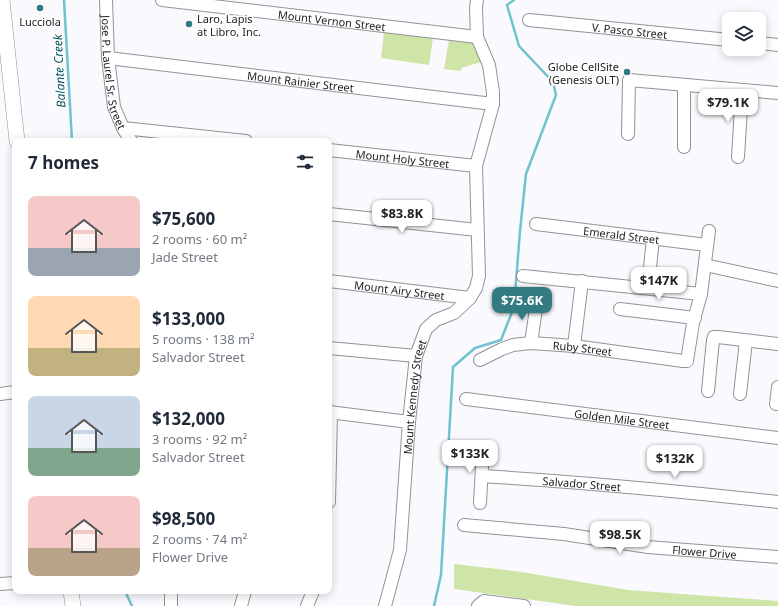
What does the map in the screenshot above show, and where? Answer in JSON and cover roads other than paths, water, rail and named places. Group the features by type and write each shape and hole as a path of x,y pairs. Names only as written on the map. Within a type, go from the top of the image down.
{"main road":[{"path":"2,0 17,138"},
{"path":"71,594 73,606"}],"street":[{"name":"Jose P. Laurel Sr. Street","path":"106,0 108,58 114,107 129,138"},
{"name":"Mount Vernon Street","path":"162,0 477,37"},
{"name":"Mount Kennedy Street","path":"385,606 400,550 409,422 416,356 426,329 436,320 454,313 470,298 476,288 479,276 476,166 493,104 493,92 488,66 477,37 477,0"},
{"name":"V. Pasco Street","path":"530,20 722,39"},
{"path":"766,44 778,45"},
{"name":"Mount Rainier Street","path":"108,58 493,104"},
{"path":"628,134 629,80 778,94"},
{"path":"684,85 684,147"},
{"path":"738,157 742,91"},
{"path":"123,128 218,138"},
{"name":"Mount Holy Street","path":"332,150 476,166"},
{"path":"332,214 477,230"},
{"name":"Emerald Street","path":"536,224 707,245"},
{"path":"620,309 695,318 701,294 709,231"},
{"path":"648,288 653,238"},
{"path":"705,265 778,281"},
{"path":"523,276 701,294"},
{"path":"574,346 582,281"},
{"name":"Mount Airy Street","path":"332,282 470,298"},
{"path":"531,343 537,302"},
{"name":"Ruby Street","path":"480,360 513,345 531,343 574,346 687,361 695,318"},
{"path":"708,391 714,337 778,344"},
{"path":"740,394 746,341"},
{"path":"332,348 416,356"},
{"path":"776,404 778,387"},
{"path":"0,394 12,392"},
{"name":"Golden Mile Street","path":"466,399 778,438"},
{"path":"332,412 409,422"},
{"path":"480,503 483,447"},
{"name":"Salvador Street","path":"482,476 568,481 701,493 778,502"},
{"name":"Flower Drive","path":"464,525 564,534 648,547 778,557"},
{"path":"0,584 12,583"},
{"path":"171,594 171,606"},
{"path":"241,606 244,594"},
{"path":"307,606 312,594"},
{"path":"478,606 484,601 524,606"}],"waterway":[{"name":"Balante Creek","path":"64,0 72,138"},
{"path":"434,606 441,575 453,367 475,348 501,340 514,307 526,174 556,95 553,82 519,46 507,5 514,0"},
{"name":"Balante Creek","path":"126,594 132,606"}],"place":[{"name":"Lucciola","path":"40,8"},
{"name":"Laro, Lapis at Libro, Inc.","path":"189,24"},
{"name":"Globe CellSite (Genesis OLT)","path":"627,72"}]}
